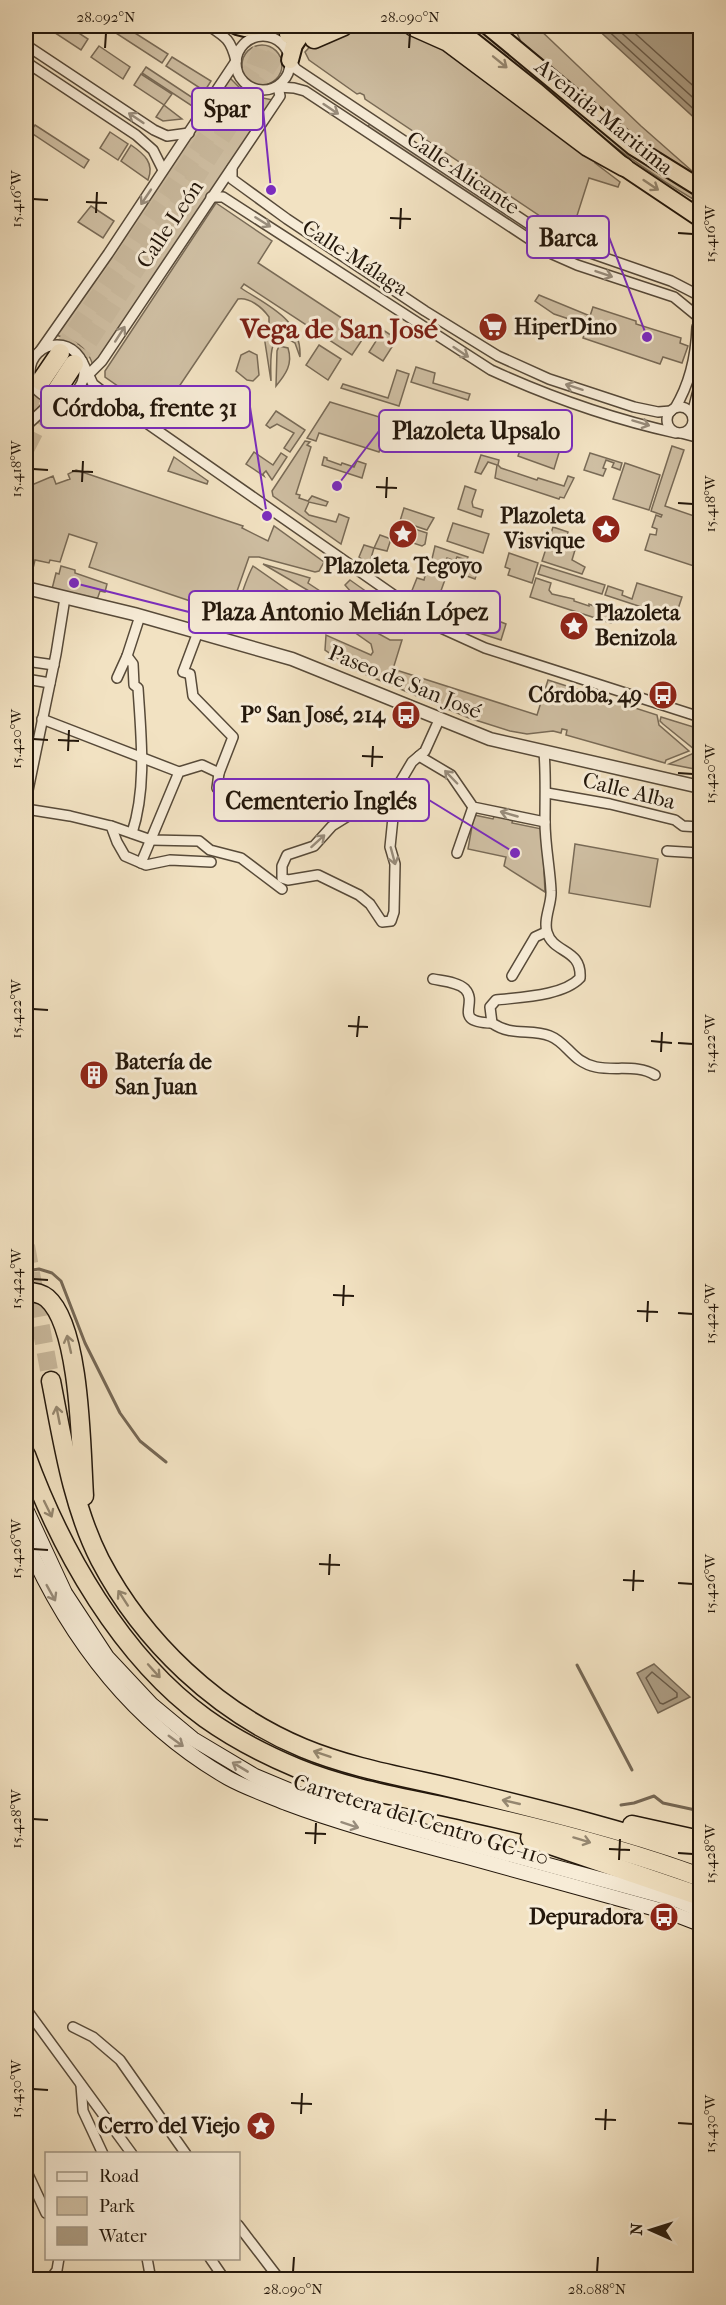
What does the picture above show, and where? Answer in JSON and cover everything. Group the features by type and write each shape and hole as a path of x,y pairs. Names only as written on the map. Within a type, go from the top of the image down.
{"highway":[{"path":"237,26 275,30"},
{"path":"290,60 294,45 311,32 344,26"},
{"path":"412,26 448,42 588,147 624,167"},
{"name":"Avenida Maritima","path":"454,26 537,92 624,167 700,218"},
{"name":"Avenida Maritima","path":"488,26 634,147 700,188"},
{"path":"56,391 78,366"},
{"path":"26,1292 36,1292 45,1296 53,1304 69,1341 75,1373 86,1527"},
{"path":"51,1381 71,1481 86,1527 100,1559 123,1600 150,1635 181,1668 217,1698 266,1730 303,1748 355,1766 568,1816 700,1857"},
{"path":"26,1455 38,1490 79,1571 104,1611 165,1683 205,1718 258,1750 298,1769 396,1797 572,1837 700,1877"},
{"path":"396,1797 546,1843 700,1896"},
{"path":"568,1816 597,1818 700,1840"}],"main road":[{"name":"Carretera del Centro GC-110","path":"26,1509 65,1593 107,1657 152,1705 193,1739 255,1776 320,1803 677,1900 700,1910"},
{"name":"Carretera del Centro GC-110","path":"26,1541 39,1571 66,1619 94,1660 121,1692 155,1726 228,1778 314,1814 381,1835 674,1914 700,1924"}],"street":[{"path":"209,26 226,36 232,46 236,69 245,84 261,91 278,87 288,75 290,60 288,52 278,40 275,30"},
{"path":"229,26 239,33 275,30"},
{"path":"236,61 241,47 275,30"},
{"path":"26,45 154,130 167,136 189,134"},
{"name":"Calle Alicante","path":"290,60 296,69 529,224 557,240 671,281 700,296"},
{"name":"Calle León","path":"40,351 189,134 236,61"},
{"path":"26,62 136,135 153,150 163,170"},
{"name":"Calle León","path":"78,366 99,366 280,96 278,87"},
{"name":"Calle Alicante","path":"278,87 294,87 305,91 552,254 577,265 674,297 698,311"},
{"name":"Calle Málaga","path":"232,168 232,179 287,219 425,311 498,356 549,379 634,407 658,412 673,409"},
{"name":"Calle Málaga","path":"211,197 223,197 491,370 520,383 591,408 700,438"},
{"path":"698,311 699,330 693,362 680,399 668,416 668,425 679,433 689,430 696,421 694,404 700,383"},
{"path":"115,401 91,393 56,391 44,397 31,382 29,359 49,346 68,347 76,353 78,366 93,384 115,401 441,628 485,648 700,717"},
{"path":"99,366 98,382 103,391"},
{"path":"26,426 56,391"},
{"path":"673,409 686,408 696,421"},
{"name":"Paseo de San José","path":"26,588 140,616 292,658 490,739 700,787"},
{"path":"26,800 28,769 54,665 65,598"},
{"path":"117,678 140,616"},
{"path":"198,632 183,672 190,674 193,696 232,736 219,773 217,788"},
{"path":"127,656 133,664 134,685 138,688 140,757 141,797 132,833"},
{"path":"26,661 54,665"},
{"path":"26,678 50,683"},
{"path":"42,719 179,772 202,765 219,773"},
{"path":"395,798 366,805 332,826 314,846 287,855 282,866 282,878 288,880 318,876 359,895 370,904 382,922 391,921 394,912 395,864 390,847 395,798 399,784 412,762 425,751 439,720"},
{"path":"492,1023 490,1007 496,1000 560,990 572,986 580,978 581,967 577,960 550,939 546,932 551,894 545,822 547,793 544,752"},
{"path":"419,756 452,775 473,807 545,822"},
{"path":"141,863 179,772"},
{"name":"Calle Alba","path":"547,793 610,804 675,820 683,826 700,827"},
{"path":"457,853 473,807"},
{"path":"26,809 111,826 151,840 200,841 210,850 241,858 282,889"},
{"path":"111,826 125,856 146,865 170,860 211,862"},
{"path":"667,851 700,853"},
{"path":"512,976 535,938 546,932"},
{"path":"433,979 465,989 468,994 468,1014 477,1023 492,1023 509,1032 549,1035 560,1041 572,1056 597,1068 647,1070 655,1075"},
{"path":"26,2008 131,2152"},
{"path":"73,2027 93,2037 120,2060 185,2152"},
{"path":"81,2085 83,2111 102,2152"},
{"path":"26,2170 45,2211"},
{"path":"240,2228 280,2280"},
{"path":"50,2280 57,2270 59,2260"},
{"path":"147,2260 151,2280"},
{"path":"211,2260 225,2280"}],"green space":[{"path":"50,26 68,26 88,39 81,50 49,29"},
{"path":"105,26 124,26 168,54 162,63"},
{"path":"468,26 475,26 627,151 700,198 700,203 638,164 609,142"},
{"path":"514,26 536,26 641,126 700,178 652,149 607,116 521,42"},
{"path":"395,27 422,34 596,158 595,163 620,182 618,187 589,178 574,225 603,235 600,245 546,220 365,99 364,95 357,94 309,60 305,52 329,35 349,29"},
{"path":"262,45 270,46 276,51 281,57 281,73 276,79 270,84 262,85 254,84 248,79 243,73 242,65 243,57 248,51 254,46"},
{"path":"99,46 130,67 123,79 91,57"},
{"path":"172,57 211,81 201,97 196,94 200,88 166,66"},
{"path":"146,67 196,100 192,106 142,73"},
{"path":"141,74 172,94 164,105 134,85"},
{"path":"229,77 247,95 273,100 98,364 93,365 83,348 69,339 56,335"},
{"path":"164,105 182,119 163,121 156,117"},
{"path":"370,123 541,236 576,253 574,258 535,238 368,127"},
{"path":"35,125 89,160 84,168 30,132"},
{"path":"110,132 128,144 118,160 100,148"},
{"path":"131,145 144,156 149,164 148,180 121,161"},
{"path":"216,203 272,241 258,263 366,334 352,355 244,284 241,288 272,308 289,323 299,344 300,357 295,343 286,338 275,342 271,356 271,381 264,336 260,330 269,325 269,317 255,304 238,299 168,403 166,402 158,414 105,377 105,371"},
{"path":"91,206 114,221 103,238 78,222"},
{"path":"539,295 590,316 593,307 681,338 680,343 688,346 682,363 663,357 660,364 583,338 587,325 554,314 535,301"},
{"path":"383,330 397,339 383,361 369,352"},
{"path":"319,345 341,359 328,380 306,365"},
{"path":"279,346 288,348 290,359 286,373 276,386 277,351"},
{"path":"249,351 257,355 259,375 253,381 247,380 236,371 241,355"},
{"path":"416,367 435,373 433,383 470,394 468,400 411,382"},
{"path":"397,370 409,374 399,406 341,388 343,384 388,398"},
{"path":"330,402 389,420 379,452 319,433 316,441 307,438"},
{"path":"276,411 305,430 290,452 284,448 294,433 277,424 270,428 266,425"},
{"path":"527,431 562,443 554,469 518,456"},
{"path":"305,441 310,442 307,445 311,447 296,494 300,495 299,498 308,501 312,496 328,502 326,506 309,502 305,511 309,515 336,522 339,514 349,518 341,544 273,496 272,491"},
{"path":"672,446 684,450 665,506 700,518 700,568 645,550 650,534 656,535 657,529 652,527 656,515 661,517 662,515 651,511"},
{"path":"254,452 273,465 281,453 287,457 272,480 266,471 264,476 246,464"},
{"path":"590,453 622,463 620,470 612,467 614,463 606,460 603,476 584,470"},
{"path":"481,455 499,460 498,465 501,468 537,480 538,478 564,486 568,476 574,478 564,498 559,499 495,478 497,465 488,462 481,474 475,472"},
{"path":"174,457 208,481 207,484 168,471"},
{"path":"324,457 341,465 342,463 354,467 357,461 366,464 362,478 322,465"},
{"path":"625,463 660,475 649,510 613,499"},
{"path":"76,470 243,526 242,528 268,541 274,526 324,562 319,571 315,572 259,557 249,557 229,614 89,567 97,543 69,534 60,562 50,560 49,563 35,560 30,581 26,580 26,485 27,487 53,476 56,484 70,479 68,474"},
{"path":"465,486 476,490 472,502 473,507 483,510 481,517 458,509"},
{"path":"404,508 434,518 427,530 400,521"},
{"path":"453,523 489,534 483,553 447,541"},
{"path":"399,524 427,533 425,544 422,546 395,537"},
{"path":"553,527 568,532 565,547 575,550 572,560 585,567 582,574 542,561"},
{"path":"380,535 391,539 387,551 374,548"},
{"path":"364,545 374,548 371,558 383,564 380,572 359,557"},
{"path":"435,546 468,557 469,564 479,567 475,579 464,575 466,560 457,557 455,561 447,558 443,572 447,574 434,610 411,593 417,578 424,580 425,576 418,574 421,563 428,566 431,563"},
{"path":"509,553 538,563 532,583 508,575 510,569 505,567"},
{"path":"263,564 310,578 308,583 329,597 326,601"},
{"path":"541,565 605,585 602,594 538,574"},
{"path":"61,566 107,584 105,592 100,591 94,600 52,589 56,573 59,574"},
{"path":"253,566 319,612 317,616 331,625 330,627 317,622 259,620 259,629 233,622"},
{"path":"536,578 551,583 549,590 552,594 574,599 574,601 611,613 616,612 611,623 530,597"},
{"path":"350,580 408,621 404,633 364,607 345,585"},
{"path":"637,583 682,597 675,618 605,595 608,586 623,591 622,595 632,599"},
{"path":"487,604 499,608 496,620 506,624 501,640 476,632 478,627 488,631 493,630 496,621 483,615"},
{"path":"341,613 390,640 402,640 393,669 537,715 548,680 657,715 659,725 689,751 666,760 665,763 566,735 567,730 562,729 561,733 553,731 527,734 469,718 353,669 325,650 326,635 371,655 373,652 371,644 337,620"},
{"path":"661,717 700,729 700,770 669,764 692,754 695,750 663,724 660,721"},
{"path":"495,814 513,818 512,823 542,829 545,892 504,866 506,857 468,849 474,815 493,819"},
{"path":"575,844 658,859 650,907 569,893"}],"water":[{"path":"594,26 700,26 700,123"},
{"path":"654,1664 690,1697 658,1713 637,1673"}],"waterway":[{"path":"26,1271 39,1269 52,1273 61,1281 85,1343 120,1413 140,1441 166,1462"},
{"path":"577,1665 632,1770"},
{"path":"621,1805 654,1796 663,1803 700,1811"}],"tunnel":[{"path":"255,66 263,46 264,26"},
{"path":"74,364 289,34"},
{"path":"60,353 261,57"},
{"path":"26,408 41,381"},
{"path":"26,448 51,399"},
{"path":"26,1246 51,1381"}],"place":[{"name":"Spar","path":"271,190"},
{"name":"HiperDino","path":"493,327"},
{"name":"Barca","path":"647,337"},
{"name":"Plazoleta Upsalo","path":"337,486"},
{"name":"Córdoba, frente 31","path":"267,516"},
{"name":"Plazoleta Visvique","path":"606,529"},
{"name":"Plazoleta Tegoyo","path":"403,534"},
{"name":"Plaza Antonio Melián López","path":"74,583"},
{"name":"Plazoleta Benizola","path":"574,626"},
{"name":"Córdoba, 49","path":"663,695"},
{"name":"Pº San José, 214","path":"406,715"},
{"name":"Cementerio Inglés","path":"515,853"},
{"name":"Batería de San Juan","path":"94,1075"},
{"name":"Depuradora","path":"664,1917"},
{"name":"Cerro del Viejo","path":"261,2126"}],"district":[{"name":"Vega de San José","path":"339,328"}]}
